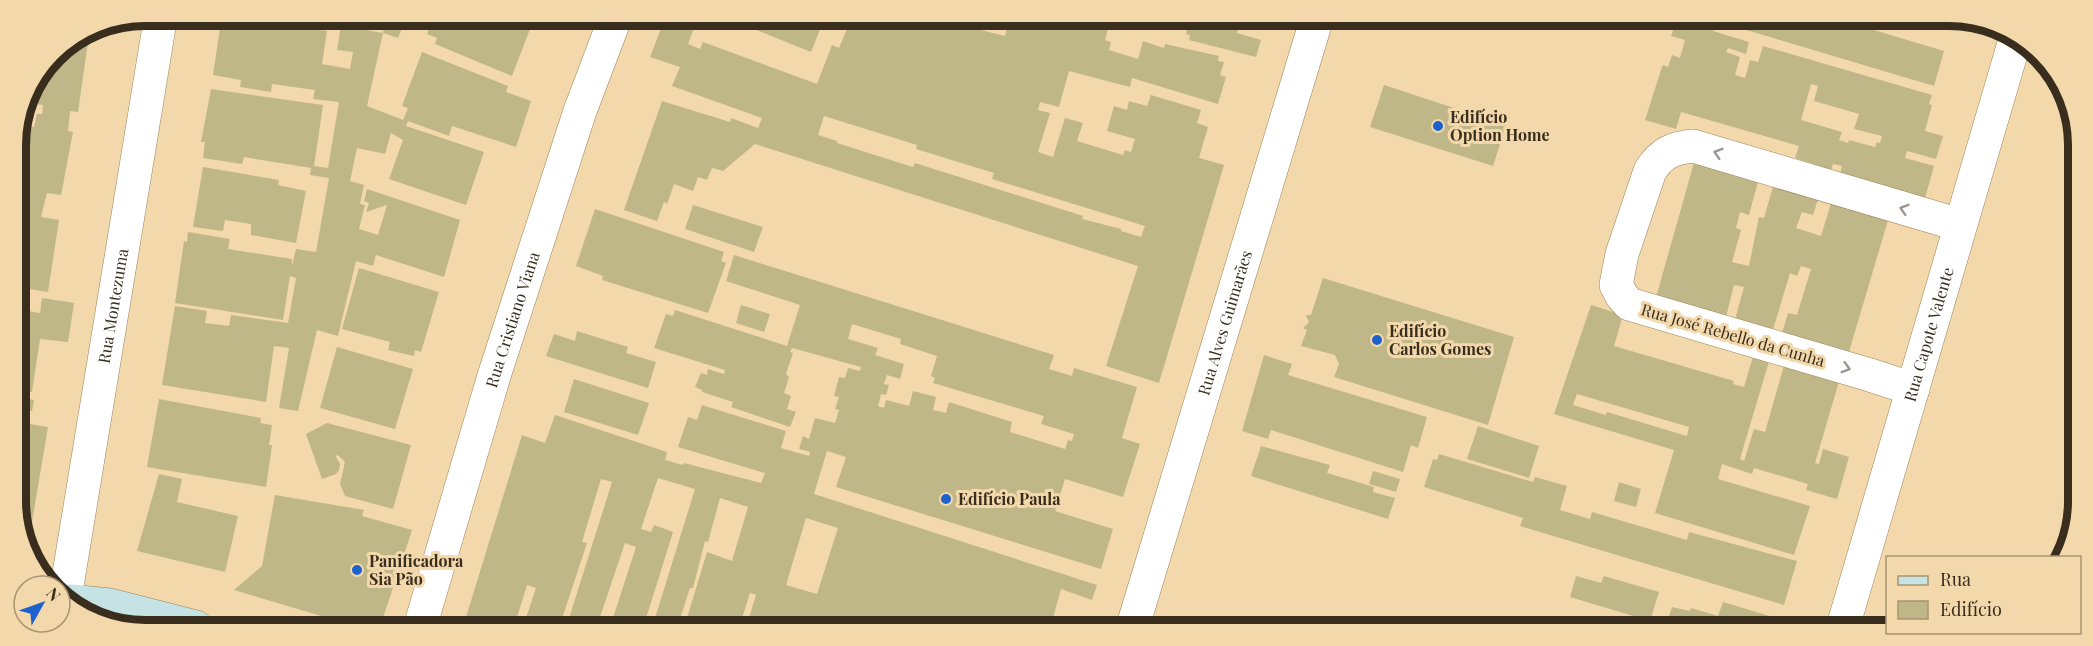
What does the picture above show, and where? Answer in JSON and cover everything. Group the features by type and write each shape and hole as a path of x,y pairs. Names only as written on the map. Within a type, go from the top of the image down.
{"street":[{"name":"Rua Montezuma","path":"69,574 159,26"},
{"name":"Rua Cristiano Viana","path":"422,621 494,375 580,111 612,26"},
{"name":"Rua Alves Guimarães","path":"1135,620 1315,26"},
{"name":"Rua Capote Valente","path":"1845,620 2014,45"},
{"name":"Rua José Rebello da Cunha","path":"1913,389 1629,304 1616,285 1622,254 1650,171 1665,152 1680,147 1693,146 1960,225"},
{"path":"81,602 110,605 172,621"}],"building":[{"path":"220,26 294,26 327,31 322,64 350,69 353,52 337,50 341,26 349,26 383,33 367,106 403,120 408,108 402,106 422,52 508,86 506,92 531,101 516,147 452,126 449,136 408,121 406,126 484,152 466,205 389,179 403,140 391,133 385,154 357,148 350,181 364,185 360,204 365,205 359,229 378,235 387,205 366,212 369,203 364,201 367,189 460,220 444,277 376,255 373,266 356,261 338,336 317,330 298,411 279,408 289,348 274,346 266,402 162,385 175,306 207,311 205,323 229,326 231,315 288,323 296,278 290,276 283,320 175,303 184,241 187,242 188,232 230,239 228,249 292,259 292,266 296,249 316,252 329,178 310,175 311,168 244,157 242,164 203,158 205,142 201,142 211,89 323,105 314,166 328,168 339,102 313,99 315,90 272,84 271,92 240,87 241,80 213,75"},
{"path":"384,26 403,26 398,38 383,33"},
{"path":"431,26 531,26 512,76 435,44 437,38 427,34"},
{"path":"662,26 695,26 688,44 700,49 703,42 817,84 832,45 839,48 847,29 840,26 965,26 1005,36 1008,26 1109,26 1105,40 1111,42 1109,50 1138,59 1143,41 1164,48 1165,44 1219,56 1218,61 1224,62 1220,75 1226,77 1218,104 1132,78 1130,87 1069,71 1059,107 1040,102 1038,110 1050,113 1038,152 1053,157 1065,118 1083,123 1077,141 1123,155 1125,150 1131,152 1135,139 1107,131 1114,106 1127,110 1129,101 1147,106 1151,95 1201,110 1197,123 1208,127 1199,158 1224,165 1159,383 1106,366 1138,266 755,144 723,171 712,168 707,180 698,177 693,191 674,184 667,204 664,202 657,221 624,210 662,101 730,122 731,118 758,128 762,118 672,86 680,67 650,57","holes":["824,116 917,145 916,149 994,173 992,179 1145,226 1141,237 1121,231 1121,229 1082,219 1083,216 915,163 913,167 818,135"]},
{"path":"747,26 821,26 811,52"},
{"path":"1158,26 1173,26 1172,30"},
{"path":"1188,26 1239,26 1237,33 1261,40 1256,57 1189,40 1190,35 1186,34"},
{"path":"1675,26 1714,26 1713,31 1749,42 1746,54 1728,48 1726,52 1740,57 1735,75 1745,78 1750,60 1758,62 1763,46 1932,95 1929,104 1932,105 1925,131 1943,136 1936,159 1907,151 1905,158 1934,166 1924,202 1839,177 1842,166 1833,164 1830,175 1812,170 1814,164 1795,158 1799,146 1681,112 1676,129 1645,120 1663,65 1668,67 1672,55 1680,58 1685,40 1671,36","holes":["1811,84 1818,86 1814,101 1859,114 1854,129 1882,136 1880,143 1877,142 1875,147 1849,140 1848,143 1839,140 1842,132 1801,120"]},
{"path":"1733,26 1860,26 1944,51 1934,86"},
{"path":"88,40 78,112 70,111 68,131 73,132 61,195 47,193 41,217 59,220 48,292 26,289 26,137 28,126 34,127 37,114 42,114 43,105 33,104 41,85 50,72 66,55"},
{"name":"Edifício Option Home","path":"1384,85 1506,125 1493,166 1370,127"},
{"path":"1695,159 1759,178 1749,215 1740,212 1736,228 1741,230 1732,262 1749,266 1759,217 1764,218 1774,183 1819,196 1813,215 1802,212 1796,228 1821,236 1832,200 1889,217 1848,355 1781,336 1788,313 1797,315 1811,269 1801,266 1797,276 1790,273 1772,333 1734,323 1744,287 1734,285 1725,321 1655,301"},
{"path":"203,167 279,180 278,185 306,191 296,243 251,235 251,224 225,220 223,231 193,227"},
{"path":"693,205 763,227 754,252 685,229"},
{"path":"595,209 724,252 721,261 726,263 708,313 602,280 603,276 576,266"},
{"path":"734,255 1054,355 1049,369 1072,376 1074,368 1137,387 1122,438 1140,444 1123,497 1065,479 1055,511 1113,529 1101,569 836,487 846,457 827,451 814,494 1097,585 1092,600 1061,589 1052,620 748,621 756,595 750,593 741,621 686,621 707,552 732,561 748,507 720,498 708,542 705,541 693,588 690,588 679,621 654,621 695,489 658,478 641,529 651,532 654,525 673,532 645,621 612,621 636,547 625,543 600,617 611,621 568,621 612,482 601,479 582,542 587,543 561,621 525,621 536,588 527,585 516,621 465,621 522,435 545,443 555,415 667,452 665,460 761,483 765,473 678,447 688,417 697,420 702,405 786,431 781,448 809,456 810,452 799,449 803,436 809,439 815,418 835,423 839,410 835,409 839,397 834,396 839,377 845,378 848,368 860,371 861,367 792,348 790,352 793,353 786,374 789,377 784,393 791,396 787,409 796,412 790,427 731,407 733,402 702,392 695,387 701,373 707,375 708,369 724,374 725,370 654,348 666,314 673,316 675,310 787,346 800,305 726,281","holes":["852,324 901,339 900,344 937,356 931,376 935,378 933,383 1044,416 1041,424 1074,434 1072,441 1068,440 1065,449 1010,432 1012,422 949,402 946,413 933,410 936,397 913,391 909,406 886,400 884,408 878,406 881,394 886,395 889,385 884,384 887,375 900,379 904,364 875,355 878,348 848,339","806,518 838,528 817,594 786,585"]},
{"path":"359,268 439,292 421,352 415,350 414,356 388,350 390,342 342,329"},
{"path":"1323,278 1514,337 1488,425 1334,377 1339,364 1335,355 1301,346 1307,330 1303,328 1309,322 1306,315 1311,315"},
{"path":"42,298 74,303 68,342 40,339 32,392 26,391 26,311 40,313"},
{"path":"741,305 770,314 764,332 736,323"},
{"path":"1591,305 1623,315 1614,346 1734,381 1733,384 1744,387 1754,353 1770,358 1740,459 1744,461 1754,429 1765,432 1785,362 1840,378 1815,463 1819,464 1823,449 1849,457 1837,499 1806,490 1808,484 1754,468 1752,474 1722,464 1718,479 1810,506 1794,555 1655,513 1674,450 1554,414","holes":["1577,394 1689,427 1687,436 1607,412 1606,415 1573,405"]},
{"path":"577,331 628,347 626,353 656,362 648,388 546,356 554,334 575,341"},
{"path":"337,347 413,369 395,429 320,408"},
{"path":"1264,355 1292,364 1288,375 1427,417 1418,448 1411,445 1403,472 1271,430 1268,439 1242,431"},
{"path":"574,379 649,403 638,435 564,412"},
{"path":"26,399 34,400 32,411 26,410"},
{"path":"159,399 261,418 260,423 272,425 269,445 272,445 266,487 147,467"},
{"path":"26,423 48,427 30,533 26,502"},
{"path":"327,423 411,445 393,509 345,496 340,484 345,462 339,456 335,455 340,464 339,470 336,474 322,479 306,434"},
{"path":"1478,426 1539,446 1529,478 1467,459"},
{"path":"1261,446 1330,465 1327,473 1374,487 1373,492 1395,498 1388,519 1251,476"},
{"path":"1439,454 1533,482 1535,477 1567,486 1560,510 1590,519 1592,512 1687,540 1689,532 1797,561 1784,605 1520,526 1523,518 1424,487 1433,459 1437,460"},
{"path":"1373,471 1400,479 1396,492 1369,484"},
{"path":"159,474 182,479 177,502 238,516 225,572 137,551"},
{"path":"1619,482 1641,489 1636,507 1614,501"},
{"path":"275,495 364,510 362,516 412,530 382,621 338,621 234,590 262,566"},
{"path":"1576,576 1601,583 1604,576 1659,592 1650,620 1570,597"},
{"path":"1723,602 1773,617 1772,620 1668,620 1672,607 1690,611 1691,608 1718,616"}],"place":[{"name":"Edifício Option Home","path":"1438,126"},
{"name":"Edifício Carlos Gomes","path":"1377,340"},
{"name":"Edifício Paula","path":"946,499"},
{"name":"Panificadora Sia Pão","path":"357,570"}]}
